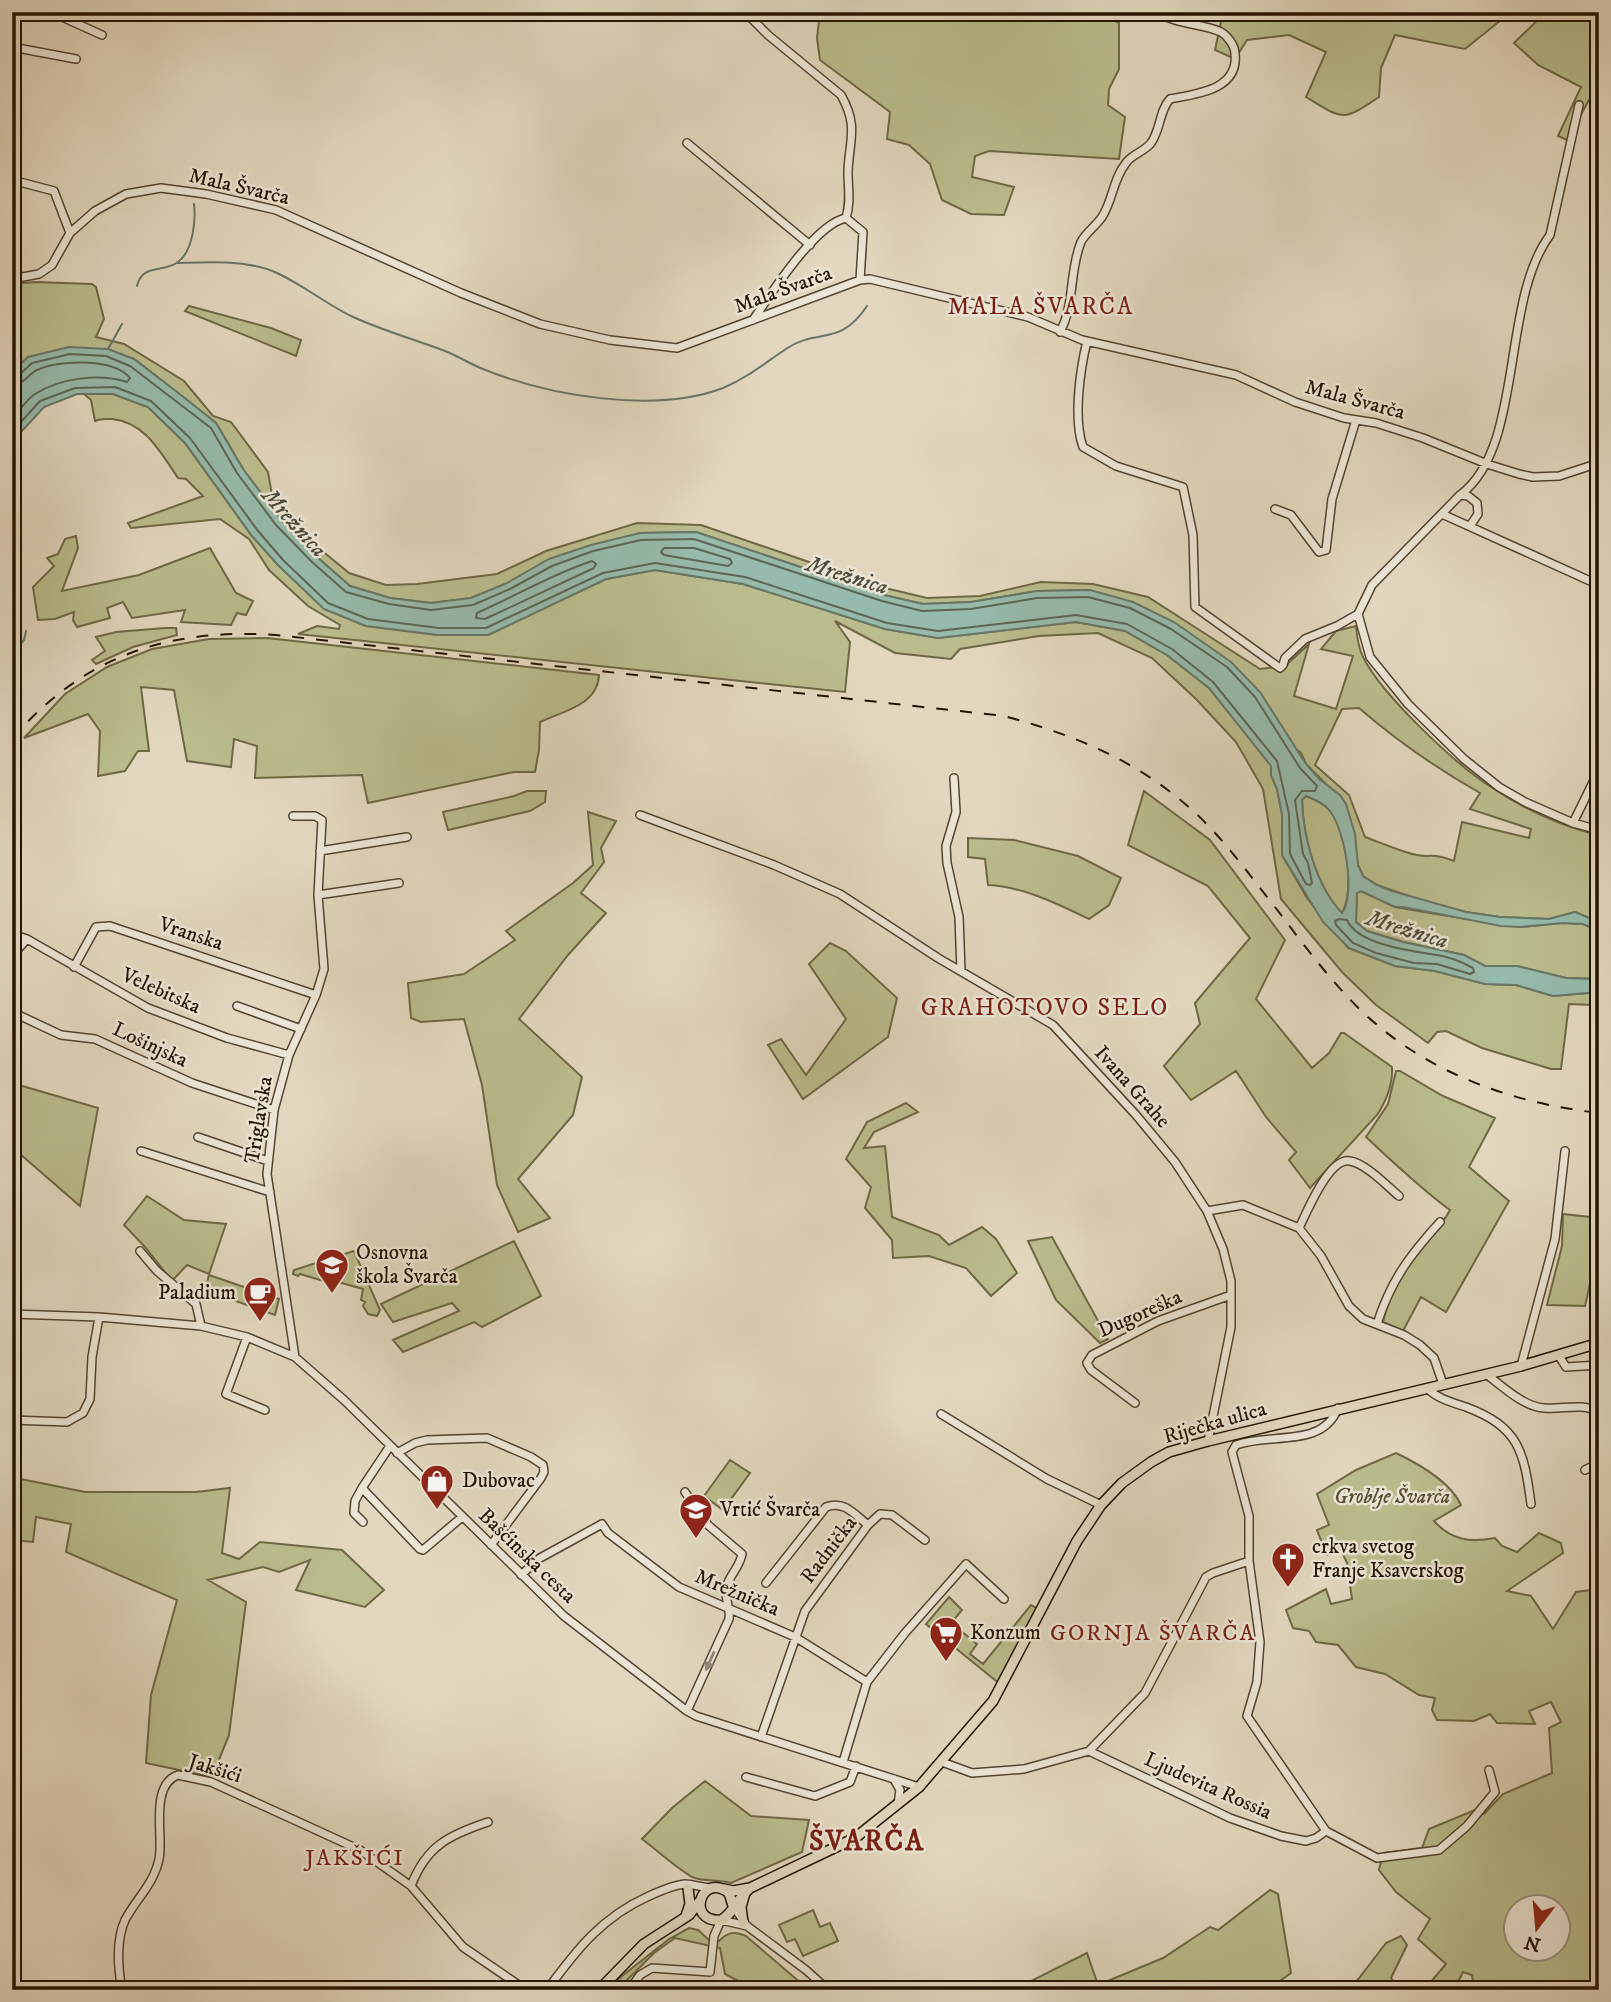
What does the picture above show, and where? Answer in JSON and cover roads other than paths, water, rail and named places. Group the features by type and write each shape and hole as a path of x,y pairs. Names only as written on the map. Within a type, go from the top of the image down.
{"main road":[{"name":"Riječka ulica","path":"747,1890 855,1838 919,1787 993,1701 1077,1541 1101,1505 1122,1483 1151,1462 1169,1452 1209,1441 1521,1366 1599,1343"},
{"path":"684,1919 690,1904 685,1886"},
{"path":"599,1990 644,1944 684,1919 704,1892 714,1887 747,1890"},
{"path":"724,1889 732,1898 733,1906"},
{"path":"684,1919 715,1920 729,1914 747,1890"},
{"path":"745,1924 741,1907 747,1890"},
{"path":"699,1902 702,1913 715,1920"}],"street":[{"path":"51,12 102,35"},
{"path":"745,12 768,35 833,86 848,108 852,153 848,173 850,198 846,218"},
{"path":"1060,332 1069,310 1082,241 1102,217 1110,200 1111,190 1126,161 1149,145 1157,131 1163,108 1170,99 1207,92 1230,76 1234,67 1235,51 1231,41 1222,33 1170,19 1158,12"},
{"path":"12,47 75,59"},
{"path":"1087,341 1080,380 1078,429 1083,447 1116,466 1183,487 1193,535 1195,607 1280,668 1284,658 1305,639 1358,614 1372,585 1474,484 1487,464 1504,408 1527,282 1542,246 1550,235 1579,105"},
{"path":"687,143 810,245"},
{"path":"12,180 54,191 70,233"},
{"name":"Mala Švarča","path":"12,279 39,274 52,265 70,233 95,211 126,194 161,188 206,194 276,210 461,293 540,324 610,340 677,348 860,280 870,279 1028,317 1087,341 1236,375 1295,402 1356,420 1376,423 1423,438 1487,464 1533,477 1559,476 1599,463"},
{"path":"753,320 810,245 834,222 846,218"},
{"path":"846,218 863,232 860,280"},
{"path":"1275,509 1291,515 1319,552 1326,550 1332,499 1356,420"},
{"path":"1460,495 1468,496 1477,502 1478,514 1471,526"},
{"path":"1442,514 1599,585"},
{"path":"1358,614 1370,657 1408,704 1464,759 1499,788 1525,802 1573,823 1599,830"},
{"path":"1573,823 1599,770"},
{"path":"954,778 955,818 946,846 959,917 961,971"},
{"name":"Ivana Grahe","path":"640,815 774,864 840,894 961,971 1053,1025 1175,1162 1207,1211 1223,1250 1231,1281 1231,1327 1209,1441"},
{"name":"Triglavska","path":"293,816 315,816 322,820 318,895 324,969 317,995 289,1055 274,1110 267,1174 295,1357"},
{"path":"320,851 407,837"},
{"path":"318,895 399,883"},
{"name":"Vranska","path":"74,967 96,928 110,926 317,995"},
{"name":"Velebitska","path":"12,934 27,939 148,1008 227,1038 289,1055"},
{"path":"12,956 27,939"},
{"path":"237,1006 301,1029"},
{"name":"Lošinjska","path":"12,1012 61,1035 95,1039 192,1083 274,1110"},
{"path":"198,1137 268,1161"},
{"path":"141,1151 270,1192"},
{"path":"1521,1366 1555,1239 1565,1151"},
{"path":"1299,1228 1319,1190 1340,1162 1349,1160 1360,1165 1399,1196"},
{"path":"1207,1211 1243,1205 1299,1228 1321,1256 1349,1306 1363,1319 1404,1335 1434,1358 1443,1384"},
{"path":"1377,1324 1399,1271 1440,1222"},
{"path":"140,1251 157,1271 196,1304 201,1326"},
{"name":"Dugoreška","path":"1135,1403 1091,1370 1087,1363 1092,1355 1158,1321 1231,1295"},
{"name":"Bašćinska cesta","path":"12,1314 99,1317 201,1326 247,1337 295,1357 344,1400 521,1575 583,1631 688,1711 696,1716 919,1787"},
{"path":"12,1420 67,1422 83,1413 90,1399 92,1357 99,1317"},
{"path":"279,1351 290,1336"},
{"path":"247,1337 226,1394 265,1410"},
{"path":"1559,1356 1566,1367 1599,1365"},
{"path":"1486,1374 1527,1402 1541,1408 1588,1407 1599,1412"},
{"path":"1427,1388 1436,1396 1490,1416 1509,1433 1520,1448 1526,1466 1531,1504"},
{"path":"1338,1408 1333,1420 1310,1435 1250,1440 1236,1445 1233,1452 1249,1516 1250,1561 1260,1642 1259,1662 1247,1716 1326,1831 1377,1858 1439,1850 1467,1826 1494,1792 1489,1770"},
{"path":"941,1414 1047,1479 1101,1505"},
{"path":"397,1453 427,1440 487,1438 543,1465 541,1478 491,1545"},
{"path":"363,1522 354,1513 355,1501 390,1446"},
{"path":"1585,1470 1599,1462"},
{"path":"362,1488 423,1550 462,1517"},
{"path":"685,1492 708,1525 742,1554 727,1587 726,1598 730,1610 723,1633 688,1711"},
{"path":"766,1583 826,1507 836,1503 845,1506 868,1525"},
{"name":"Radnička","path":"761,1737 806,1611 868,1525 880,1514 892,1516 926,1540"},
{"name":"Mrežnička","path":"521,1575 540,1558 602,1524 608,1533 679,1587 795,1637 867,1682"},
{"path":"942,1762 972,1773 1024,1769 1089,1751 1145,1693 1206,1577 1250,1561"},
{"path":"843,1762 867,1682 905,1633 966,1564 1004,1599"},
{"name":"Ljudevita Rossia","path":"1089,1751 1230,1818 1281,1836 1306,1841 1317,1838 1326,1831"},
{"path":"746,1777 815,1796 850,1782 856,1766"},
{"name":"Jakšići","path":"122,1990 118,1965 122,1931 157,1869 160,1849 158,1812 163,1793 174,1776 191,1776 211,1782 341,1840 379,1861 411,1886 463,1947 526,1990"},
{"path":"894,1779 900,1790 898,1804"},
{"path":"411,1886 418,1868 429,1853 448,1838 488,1822"},
{"path":"547,1990 570,1959 605,1921 642,1899 685,1886 714,1887"},
{"path":"685,1886 697,1896 699,1902"},
{"path":"733,1906 745,1924 828,1990"},
{"path":"628,1990 640,1975 652,1968 710,1972 715,1920 745,1924"}],"water":[{"path":"69,347 108,349 134,359 216,423 243,469 282,521 317,557 350,586 390,598 431,603 471,598 507,583 549,559 591,545 640,533 696,532 884,595 923,604 971,602 1037,591 1090,590 1133,602 1174,622 1231,662 1260,692 1306,764 1319,779 1340,795 1346,804 1355,834 1358,865 1363,876 1392,891 1466,912 1500,917 1549,919 1575,912 1599,922 1599,931 1583,924 1501,926 1395,907 1361,891 1357,893 1356,922 1367,931 1464,955 1485,966 1517,966 1566,978 1599,979 1599,992 1553,996 1516,985 1485,984 1435,971 1395,966 1349,948 1323,922 1282,855 1282,814 1271,766 1209,688 1167,655 1125,631 1076,622 938,638 885,629 743,584 655,570 606,579 488,635 438,635 366,626 324,609 278,565 252,536 185,443 148,407 113,394 77,394 44,407 12,442 12,372 28,357","holes":["1306,796 1328,808 1340,832 1348,877 1348,892 1342,913 1325,889 1308,845 1302,800"]}],"waterway":[{"path":"137,286 148,271 172,265 183,257 192,235 194,204"},
{"path":"177,263 234,263 267,269 288,278 351,316 445,351 509,379 570,394 635,401 696,396 723,388 798,343 847,327 867,306"},
{"path":"108,349 122,324"},
{"path":"12,654 24,640 26,631"}],"railway":[{"path":"12,739 40,710 69,686 99,667 164,643 200,636 237,634 276,635 1004,716 1099,749 1143,773 1184,803 1232,853 1336,984 1371,1020 1399,1042 1429,1061 1494,1090 1563,1108 1599,1113"}],"place":[{"name":"Osnovna škola Švarča","path":"332,1295"},
{"name":"Paladium","path":"260,1323"},
{"name":"Dubovac","path":"437,1511"},
{"name":"Vrtić Švarča","path":"696,1540"},
{"name":"crkva svetog Franje Ksaverskog","path":"1288,1589"},
{"name":"Konzum","path":"946,1663"}],"district":[{"name":"MALA ŠVARČA","path":"1041,307"},
{"name":"GRAHOTOVO SELO","path":"1045,1008"},
{"name":"GORNJA ŠVARČA","path":"1153,1633"},
{"name":"ŠVARČA","path":"867,1841"},
{"name":"JAKŠIĆI","path":"355,1858"}],"water label":[{"name":"Mrežnica","path":"294,523"},
{"name":"Mrežnica","path":"847,576"},
{"name":"Mrežnica","path":"1407,930"}],"park label":[{"name":"Groblje Švarča","path":"1392,1497"}]}
